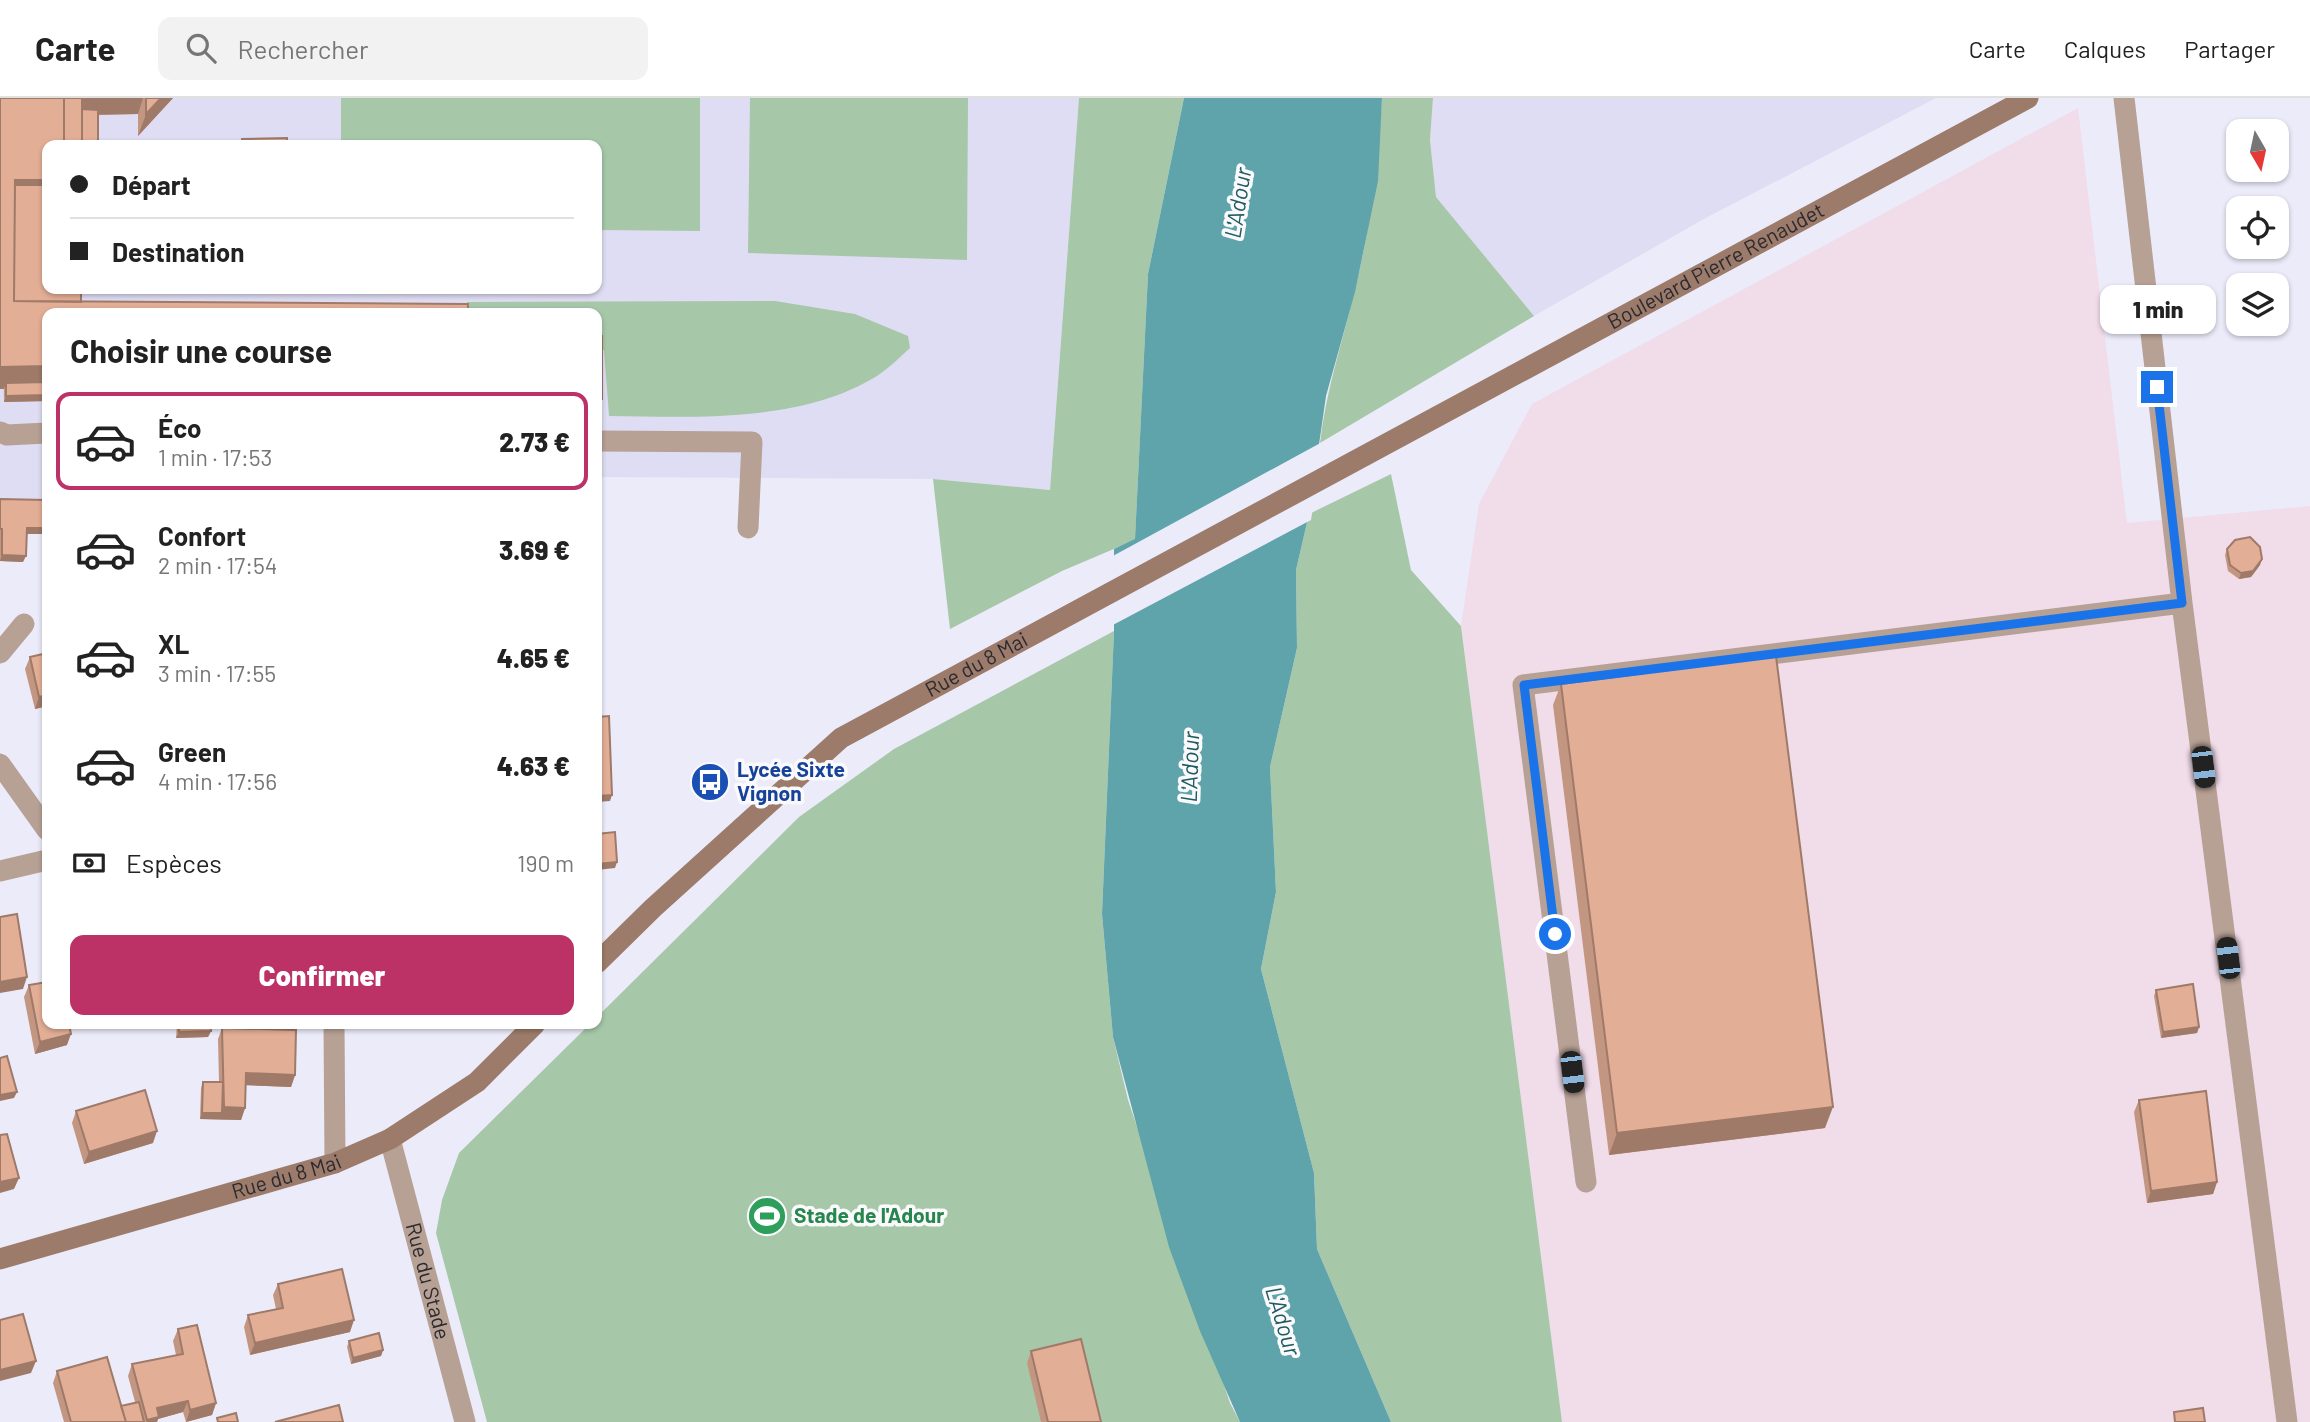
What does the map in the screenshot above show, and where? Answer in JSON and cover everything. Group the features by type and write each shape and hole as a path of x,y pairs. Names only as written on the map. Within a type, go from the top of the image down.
{"street":[{"name":"Boulevard Pierre Renaudet","path":"1404,433 2028,98"},
{"path":"2124,98 2182,603 2287,1422"},
{"path":"0,432 7,435 42,433"},
{"name":"Rue du 8 Mai","path":"602,958 653,908 841,738 1404,433"},
{"path":"602,441 752,442 748,528"},
{"path":"1586,1182 1524,685 2182,603"},
{"path":"0,653 24,624"},
{"path":"0,764 42,823"},
{"path":"0,871 42,861"},
{"path":"334,1029 335,1163"},
{"name":"Rue du 8 Mai","path":"0,1259 335,1163 390,1139 477,1082 530,1029"},
{"name":"Rue du Stade","path":"390,1139 465,1422"}],"shaded area":[{"path":"0,98 1079,98 1050,490 933,479 602,477 602,308 42,308 42,501 0,501"},
{"path":"1433,98 1936,98 1702,220 1534,316 1436,197 1430,140"},
{"path":"2078,108 2127,523 2310,506 2310,1422 1562,1422 1461,626 1479,504 1532,404"}],"green space":[{"path":"341,98 700,98 700,231 602,230 602,140 341,140"},
{"path":"750,98 968,98 967,260 748,253"},
{"path":"1079,98 1184,98 1148,274 1135,540 1062,571 950,629 933,479 1050,490"},
{"path":"1382,98 1433,98 1430,140 1436,197 1534,316 1320,443 1330,386 1365,244 1376,172"},
{"path":"775,301 855,314 908,336 910,348 877,376 847,391 781,410 712,416 609,416 602,350 602,308 468,308 467,302"},
{"path":"1391,474 1411,570 1461,626 1562,1422 1391,1422 1317,1249 1314,1173 1261,969 1276,892 1270,767 1297,648 1296,570 1309,514"},
{"path":"1114,631 1102,914 1113,1037 1128,1100 1230,1403 1240,1422 487,1422 436,1233 442,1200 459,1153 585,1029 602,1029 602,1012 799,817 894,749"}],"water":[{"name":"L'Adour","path":"1184,98 1382,98 1378,181 1355,292 1326,396 1309,514 1296,570 1297,648 1270,767 1276,892 1261,969 1314,1173 1317,1249 1391,1422 1240,1422 1200,1331 1169,1247 1113,1037 1102,914 1114,631 1114,549 1135,539 1148,274"}],"pier":[{"path":"1324,441 1311,520 1111,626 1111,557"}],"building":[{"path":"0,98 64,98 64,140 42,140 42,180 15,180 14,301 468,304 468,308 42,308 42,366 0,367"},
{"path":"64,98 82,98 82,140 64,140"},
{"path":"146,98 161,98 146,114"},
{"path":"82,109 98,110 98,140 82,140"},
{"path":"287,138 287,140 242,140"},
{"path":"15,185 42,185 42,294 81,294 81,302 14,301"},
{"path":"42,382 42,395 6,396 6,383"},
{"path":"0,499 42,500 42,528 27,528 26,556 2,555"},
{"path":"2250,537 2260,547 2262,559 2253,571 2241,573 2230,565 2227,549 2235,540"},
{"path":"42,654 42,696 39,697 30,657"},
{"path":"1776,656 1833,1107 1617,1133 1561,684"},
{"path":"609,716 612,795 602,796 602,717"},
{"path":"615,832 617,862 602,864 602,833"},
{"path":"17,914 27,977 0,982 0,917"},
{"path":"42,983 42,1029 70,1029 71,1034 40,1042 29,985"},
{"path":"2193,984 2199,1027 2163,1032 2156,990"},
{"path":"179,1029 211,1031 179,1032"},
{"path":"222,1029 296,1030 295,1075 246,1073 245,1108 224,1107"},
{"path":"7,1056 17,1092 0,1095 0,1058"},
{"path":"203,1082 223,1082 222,1113 202,1113"},
{"path":"145,1090 157,1131 89,1152 76,1111"},
{"path":"2206,1091 2217,1182 2151,1191 2139,1100"},
{"path":"7,1134 19,1178 0,1182 0,1135"},
{"path":"342,1269 354,1320 255,1343 248,1315 283,1308 278,1284"},
{"path":"23,1314 36,1361 0,1370 0,1320"},
{"path":"197,1325 216,1403 190,1410 188,1401 157,1408 159,1417 147,1420 132,1364 183,1354 178,1329"},
{"path":"379,1333 383,1350 353,1358 349,1341"},
{"path":"1081,1339 1101,1422 1048,1422 1031,1351"},
{"path":"107,1357 126,1422 71,1422 57,1371"},
{"path":"139,1402 144,1422 126,1422 121,1406"},
{"path":"339,1405 343,1422 275,1422"},
{"path":"2203,1408 2205,1422 2175,1422 2174,1412"},
{"path":"236,1413 238,1422 218,1422 217,1418"}],"place":[{"name":"Lycée Sixte Vignon","path":"710,782"},
{"name":"Stade de l'Adour","path":"767,1216"}],"route":[{"path":"1555,934 1524,685 2182,603 2157,387"}]}
